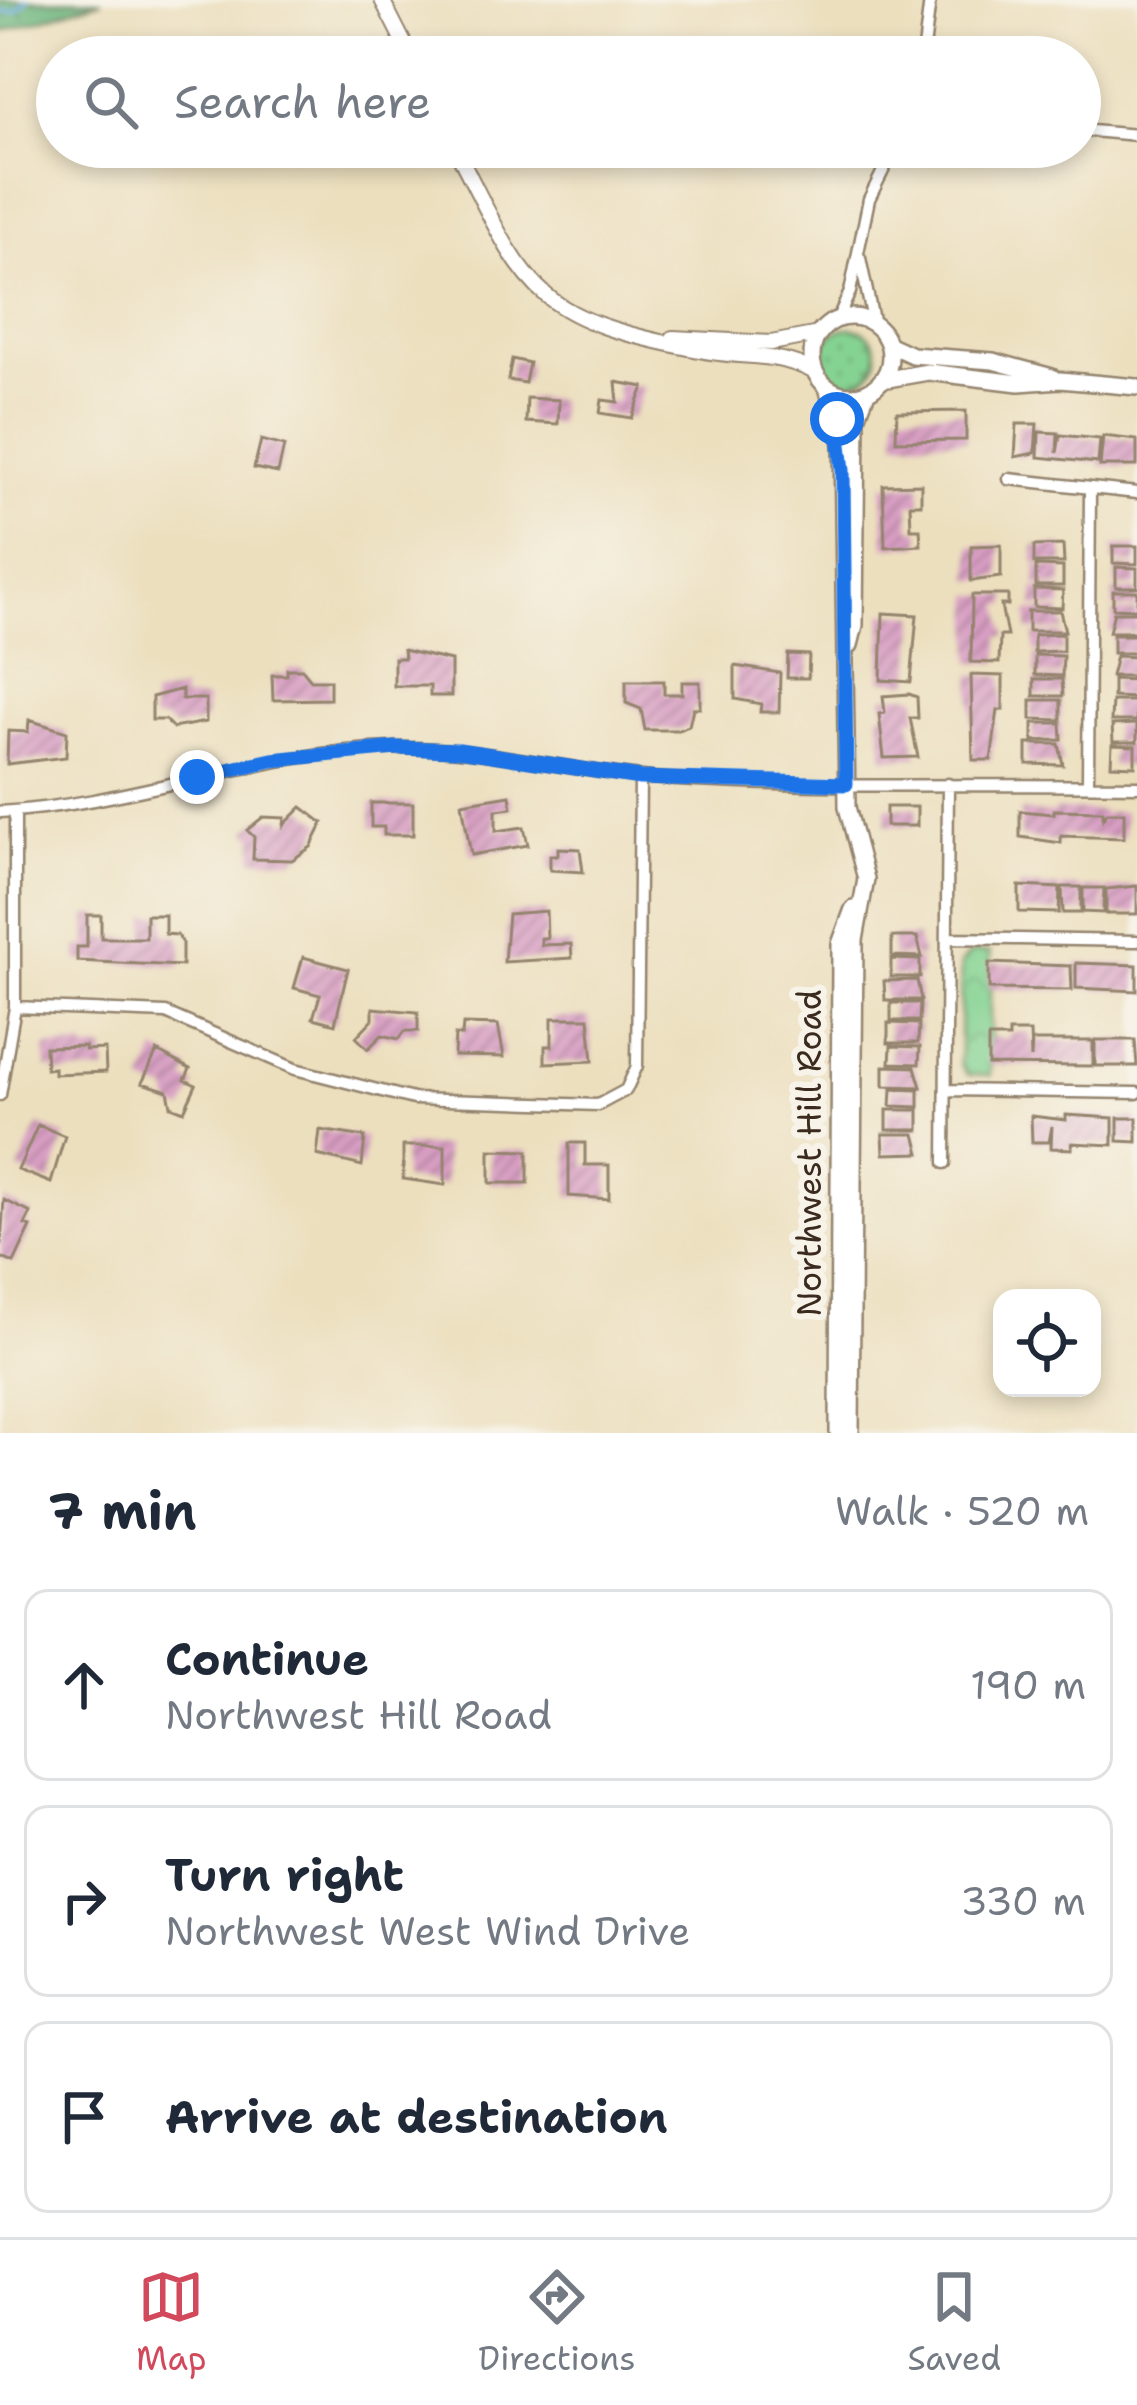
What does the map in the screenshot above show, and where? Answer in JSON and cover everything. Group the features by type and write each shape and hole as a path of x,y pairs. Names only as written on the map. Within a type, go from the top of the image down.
{"main road":[{"path":"1060,380 993,361 912,356 888,344 874,325 856,318 837,320 819,334 812,352 815,372 827,387 846,395 867,392 882,380 910,372 1019,383 1060,380 1137,387"},
{"path":"882,380 890,363 888,344"},
{"name":"Northwest Hill Road","path":"827,387 842,443 842,627 848,654"},
{"name":"Northwest Hill Road","path":"851,1433 855,940 866,879 847,807 846,784 848,654 855,625 857,418 867,392"},
{"name":"Northwest Hill Road","path":"838,1433 840,944 866,879"}],"street":[{"path":"382,0 400,36"},
{"path":"926,36 930,0"},
{"path":"1101,132 1137,135"},
{"path":"466,168 508,252 548,299 595,326 696,350 787,358 815,372"},
{"path":"837,320 859,253 869,199 885,168"},
{"path":"859,253 874,325"},
{"path":"662,339 771,343 819,334"},
{"path":"1010,479 1137,493"},
{"path":"1088,785 1090,488"},
{"path":"0,812 124,796 272,760 356,750 459,750 640,778 1137,786"},
{"path":"15,1007 166,1013 296,1069 413,1099 598,1105 626,1090 637,1066 640,778"},
{"path":"945,1163 948,784"},
{"path":"0,1095 15,1007 15,811"},
{"path":"948,938 1137,940"},
{"path":"946,1090 1137,1093"}],"green space":[{"path":"0,0 102,0 0,33"},
{"path":"850,328 869,336 877,355 869,374 850,382 831,374 823,355 831,336"},
{"path":"972,952 990,953 990,1076 968,1075 960,1065 961,964"}],"building":[{"path":"512,359 529,363 525,383 508,380"},
{"path":"616,382 644,387 632,418 600,413 602,400 618,402"},
{"path":"527,398 559,400 558,424 526,422"},
{"path":"966,411 966,440 896,441 897,412"},
{"path":"1017,424 1037,424 1035,453 1015,457"},
{"path":"1039,432 1058,433 1057,453 1060,435 1100,439 1098,463 1038,457"},
{"path":"1103,436 1137,440 1137,466 1100,466"},
{"path":"261,440 284,446 278,473 254,468"},
{"path":"921,484 921,504 910,504 911,529 920,529 921,545 885,547 883,485"},
{"path":"1001,545 1001,577 971,581 971,546"},
{"path":"1063,545 1064,563 1034,563 1034,546"},
{"path":"1113,546 1137,546 1137,564 1113,563"},
{"path":"1036,566 1063,567 1063,586 1036,586"},
{"path":"1116,567 1137,568 1137,587 1116,587"},
{"path":"1034,589 1063,590 1062,608 1034,607"},
{"path":"1113,591 1137,591 1137,609 1113,608"},
{"path":"972,595 1008,595 1008,605 1001,605 1007,636 1000,636 999,663 971,662"},
{"path":"1028,611 1060,611 1065,631 1028,631"},
{"path":"1114,612 1137,612 1137,632 1109,632"},
{"path":"883,613 917,615 911,682 881,680"},
{"path":"1063,634 1063,651 1034,652 1034,635"},
{"path":"1113,635 1137,635 1137,653 1113,653"},
{"path":"403,650 451,661 451,696 430,696 430,686 394,686 394,658 404,658"},
{"path":"788,654 809,655 808,678 787,678"},
{"path":"1035,655 1063,656 1062,676 1035,675"},
{"path":"1116,656 1137,657 1137,676 1111,676"},
{"path":"735,666 780,673 779,712 760,712 761,704 735,699"},
{"path":"287,669 302,669 311,680 330,680 330,699 273,700 272,675 287,675"},
{"path":"971,675 1003,676 1003,710 998,710 991,760 973,760"},
{"path":"1034,679 1062,679 1063,696 1034,696"},
{"path":"1113,679 1137,680 1137,698 1113,697"},
{"path":"626,681 664,681 664,694 682,694 682,682 700,682 700,708 693,708 689,726 679,730 645,730 641,709 626,703"},
{"path":"182,689 182,699 206,699 206,722 173,728 165,720 152,720 152,697"},
{"path":"883,696 917,697 918,718 910,718 918,757 884,758 879,714 885,713"},
{"path":"1031,700 1061,700 1061,720 1031,719"},
{"path":"1112,701 1137,701 1136,721 1111,721"},
{"path":"29,720 67,732 66,757 7,764 8,731 28,732"},
{"path":"1033,723 1061,723 1062,740 1033,741"},
{"path":"1137,724 1137,742 1113,742 1112,725"},
{"path":"1027,744 1059,744 1063,765 1027,764"},
{"path":"1112,745 1135,746 1135,766 1111,765"},
{"path":"510,795 512,808 496,810 496,831 524,827 528,845 471,855 462,803"},
{"path":"371,803 413,803 413,835 384,835 384,827 371,827"},
{"path":"302,807 323,823 311,847 292,860 253,859 254,837 247,830 263,817 285,818 284,825"},
{"path":"886,807 917,807 917,826 886,826"},
{"path":"1054,810 1103,811 1103,818 1107,812 1124,812 1124,838 1061,836 1061,843 1020,837 1020,811 1054,814"},
{"path":"558,848 580,849 583,872 550,870 550,855 558,855"},
{"path":"1019,886 1060,888 1059,913 1019,912"},
{"path":"1137,886 1137,914 1106,914 1106,889"},
{"path":"1062,887 1081,887 1081,913 1063,913"},
{"path":"1083,888 1104,888 1103,913 1083,912"},
{"path":"546,911 547,938 541,938 541,945 571,944 572,958 504,962 508,914"},
{"path":"87,915 101,915 101,938 146,938 146,915 165,915 165,934 177,935 182,943 182,966 77,961 77,947 87,947"},
{"path":"892,937 917,937 922,957 892,956"},
{"path":"303,957 348,969 335,1024 313,1018 320,995 294,988"},
{"path":"891,959 920,960 920,977 891,977"},
{"path":"989,963 1071,966 1072,990 989,989"},
{"path":"1076,963 1137,965 1137,991 1076,988"},
{"path":"917,980 921,1000 885,1000 884,981"},
{"path":"891,1003 920,1003 919,1021 891,1021"},
{"path":"373,1008 418,1012 418,1031 405,1031 399,1039 382,1035 368,1049 356,1037 373,1019"},
{"path":"552,1018 589,1018 593,1061 545,1063 545,1046 552,1046"},
{"path":"888,1023 919,1024 918,1043 888,1043"},
{"path":"463,1024 498,1025 504,1057 454,1056 455,1035 462,1036"},
{"path":"1009,1032 1030,1032 1031,1058 1032,1041 1093,1041 1093,1066 988,1065 988,1038 1009,1038"},
{"path":"1095,1040 1135,1040 1137,1066 1095,1066"},
{"path":"85,1046 85,1050 105,1049 106,1072 54,1074 54,1068 46,1069 45,1047"},
{"path":"891,1046 920,1047 919,1064 890,1063"},
{"path":"157,1051 190,1069 185,1080 196,1085 184,1111 171,1106 168,1091 142,1083"},
{"path":"884,1066 915,1067 921,1087 884,1086"},
{"path":"892,1089 919,1090 919,1107 891,1106"},
{"path":"887,1110 919,1110 919,1130 887,1130"},
{"path":"1066,1115 1113,1118 1113,1145 1072,1143 1072,1149 1051,1148 1052,1126 1049,1142 1032,1142 1031,1116 1066,1120"},
{"path":"1118,1118 1137,1118 1137,1142 1118,1141"},
{"path":"38,1125 65,1136 51,1183 18,1170"},
{"path":"320,1130 365,1137 362,1166 317,1155"},
{"path":"883,1134 915,1134 920,1153 884,1154"},
{"path":"569,1143 585,1143 585,1165 609,1165 609,1199 569,1196"},
{"path":"403,1146 445,1146 445,1185 403,1179"},
{"path":"490,1150 528,1151 528,1183 490,1183"},
{"path":"4,1200 31,1213 25,1225 31,1227 14,1263 0,1257"}],"waterway":[{"path":"0,12 16,11 27,0"}],"route":[{"path":"197,777 272,760 396,748 459,750 640,778 846,784 848,654 842,627 843,470 837,419"}]}
